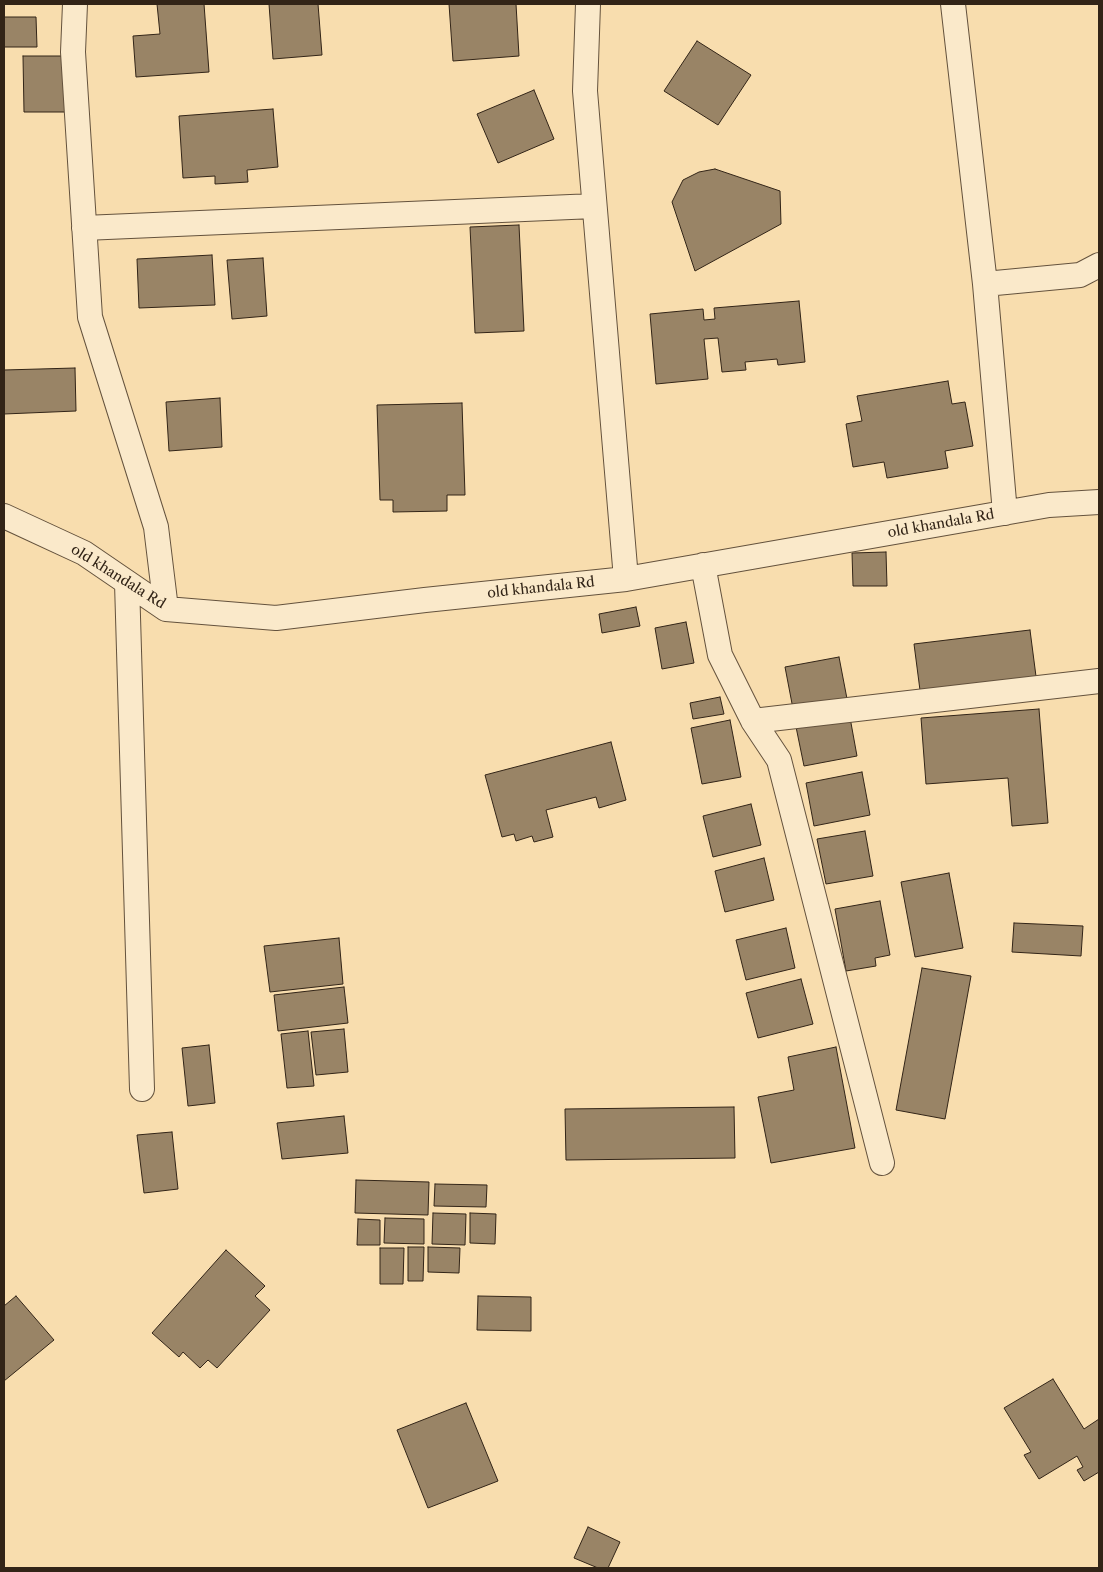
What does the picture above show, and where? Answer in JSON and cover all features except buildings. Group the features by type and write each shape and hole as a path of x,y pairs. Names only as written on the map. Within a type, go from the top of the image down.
{"street":[{"path":"75,4 73,52 90,317 156,527 166,609"},
{"path":"588,4 585,91 626,579"},
{"path":"953,4 985,284 1005,513"},
{"path":"84,228 594,206"},
{"path":"985,284 1080,275 1099,265"},
{"name":"old khandala Rd","path":"4,516 84,553 166,609 276,618 626,579 1048,505 1099,502"},
{"path":"703,565 720,655 753,721 779,760 882,1163"},
{"path":"127,583 142,1089"},
{"path":"753,721 1099,681"}]}
